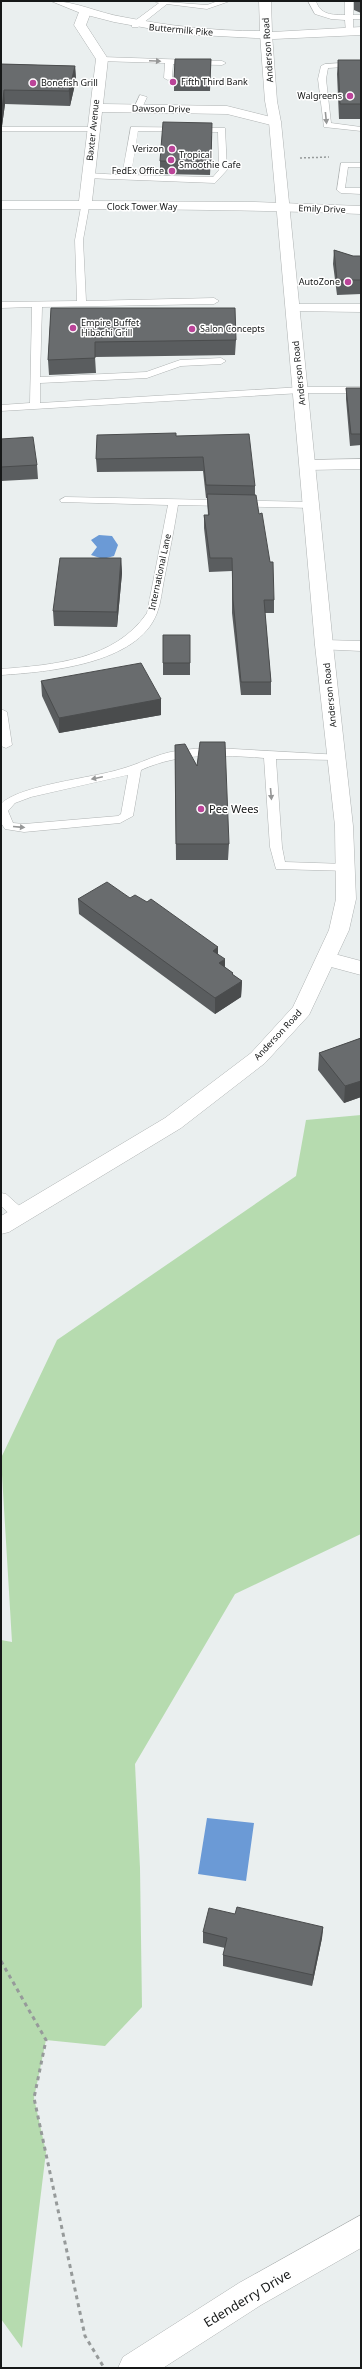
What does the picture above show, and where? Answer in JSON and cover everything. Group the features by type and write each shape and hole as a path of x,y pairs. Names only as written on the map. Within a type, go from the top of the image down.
{"street":[{"name":"Buttermilk Pike","path":"57,1 85,12 135,25 178,31 308,35 355,31"},
{"name":"Anderson Road","path":"1,1226 173,1123 258,1058 302,1010 340,930 346,899 344,826 324,645 313,505 275,122 271,101 265,1"},
{"path":"85,12 80,25 100,54"},
{"name":"Buttermilk Pike","path":"308,35 331,40 361,41"},
{"name":"Baxter Avenue","path":"85,207 94,129 100,54"},
{"name":"Dawson Drive","path":"227,110 271,101"},
{"name":"Dawson Drive","path":"96,108 227,110 275,122"},
{"name":"Clock Tower Way","path":"1,205 283,208"},
{"name":"Emily Drive","path":"283,208 361,210"},
{"path":"293,308 361,308"},
{"path":"308,465 361,464"},
{"path":"324,645 361,646"},
{"path":"326,959 361,968"},
{"name":"Edenderry Drive","path":"134,2368 250,2294 361,2231"}],"lane":[{"path":"135,25 161,2 207,7 226,1"},
{"path":"312,1 314,10 319,13 361,17"},
{"path":"349,1 349,17 355,31"},
{"path":"100,54 130,60 222,63"},
{"path":"168,78 169,61"},
{"path":"361,64 325,66 322,79 327,125 361,129"},
{"path":"138,108 143,96"},
{"path":"1,129 94,129"},
{"path":"88,176 126,178 215,180 223,170 222,130 134,129 126,178"},
{"path":"361,165 344,165 341,190 361,191"},
{"path":"82,304 79,240 85,207"},
{"path":"1,305 214,301"},
{"path":"35,406 37,305"},
{"path":"36,380 147,375 180,363 221,361"},
{"path":"1,408 301,390 361,390"},
{"path":"65,500 313,505"},
{"name":"International Lane","path":"1,672 66,666 103,653 123,643 147,623 152,613 174,502"},
{"path":"1,712 6,745"},
{"path":"135,768 126,816 120,819 24,828 9,826 4,819 2,810 11,800 135,768 161,758 194,752 225,751 270,755 337,757"},
{"path":"270,755 276,847 280,866 346,868"},
{"path":"1,1198 20,1215"}],"path":[{"path":"279,163 306,157 329,157"},
{"path":"1,1961 46,2040 34,2098 85,2336 104,2368"}],"green space":[{"path":"361,1115 361,1534 235,1594 135,1764 140,1868 142,2007 105,2046 46,2040 34,2098 46,2152 22,2348 1,2319 1,1640 12,1642 1,1458 57,1340 296,1176 306,1120"}],"water":[{"path":"99,535 112,536 118,545 114,556 103,559 91,555 97,547 91,540"},
{"path":"207,1818 254,1823 246,1881 198,1874"}],"building":[{"path":"175,59 211,59 210,81 174,81"},
{"name":"Walgreens","path":"338,60 361,60 361,104 340,104"},
{"path":"1,64 75,66 69,91 4,90 1,111"},
{"path":"163,122 212,123 211,162 160,161"},
{"path":"334,250 353,256 361,256 361,280 337,280"},
{"path":"51,308 235,308 236,340 95,342 95,358 48,360"},
{"path":"346,388 361,388 361,434 351,434"},
{"path":"176,433 176,436 249,434 255,486 206,485 203,457 96,459 97,435"},
{"path":"33,437 37,465 1,467 1,439"},
{"path":"207,494 256,495 259,514 262,513 270,562 273,562 274,600 264,600 271,682 241,682 233,600 232,558 210,558 204,515 209,515"},
{"path":"60,558 121,558 117,612 53,611"},
{"path":"163,635 190,635 190,663 163,663"},
{"path":"141,663 161,699 59,718 41,681"},
{"name":"Pee Wees","path":"200,742 225,742 229,844 176,844 175,745 185,744 197,766"},
{"path":"107,882 130,898 135,895 147,902 151,899 218,947 213,951 225,959 219,963 242,981 215,998 78,899"},
{"path":"361,1038 361,1081 345,1086 319,1053"},
{"path":"237,1907 323,1927 313,1975 223,1955 227,1938 203,1932 209,1908 235,1914"}],"place":[{"name":"Fifth Third Bank","path":"173,82"},
{"name":"Bonefish Grill","path":"33,83"},
{"name":"Walgreens","path":"350,96"},
{"name":"Verizon","path":"172,149"},
{"name":"Tropical Smoothie Cafe","path":"171,160"},
{"name":"FedEx Office","path":"172,171"},
{"name":"AutoZone","path":"348,282"},
{"name":"Empire Buffet Hibachi Grill","path":"73,328"},
{"name":"Salon Concepts","path":"192,329"},
{"name":"Pee Wees","path":"201,809"}]}
